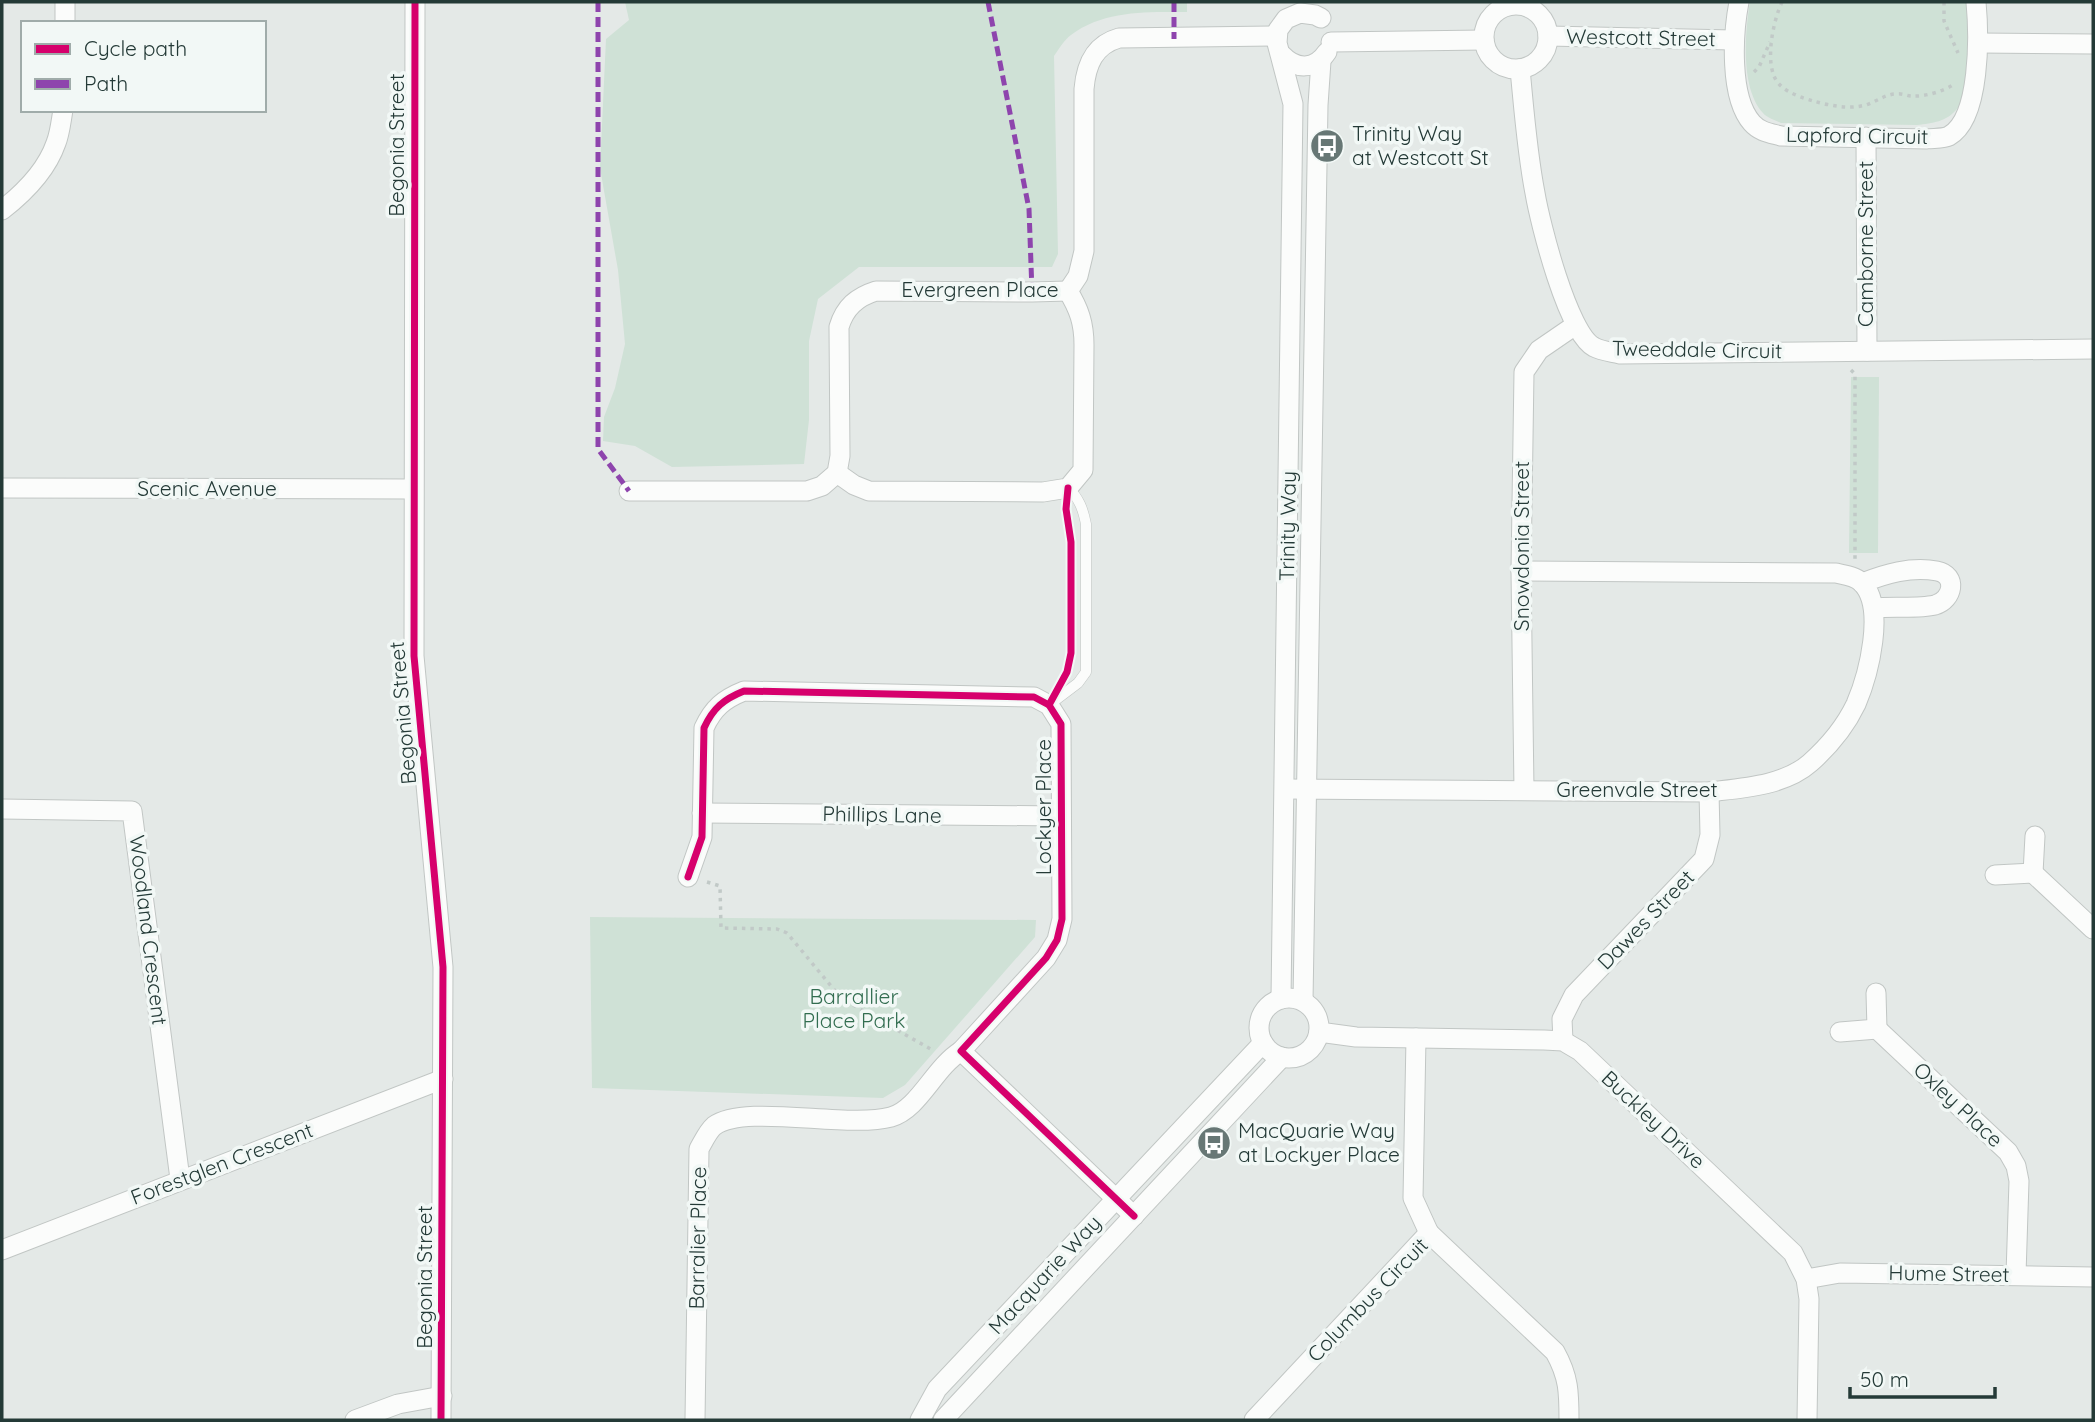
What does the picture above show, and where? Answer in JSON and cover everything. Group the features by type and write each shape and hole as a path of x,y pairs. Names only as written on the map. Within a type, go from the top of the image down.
{"street":[{"path":"65,2 65,21"},
{"name":"Begonia Street","path":"415,2 414,656 443,967 441,1420"},
{"name":"Lapford Circuit","path":"1739,2 1733,40 1735,74 1741,102 1751,122 1764,132 1781,136 1927,139 1948,136 1964,120 1971,100 1979,43 1976,2"},
{"path":"1520,3 1543,18 1548,36 1543,54 1537,61 1520,69 1500,65 1486,50 1484,40 1484,31 1493,13 1520,3"},
{"path":"1321,61 1304,67 1296,65 1279,46 1281,24 1286,10 1315,15 1319,10 1330,33 1331,42 1484,40"},
{"name":"Westcott Street","path":"1548,36 1733,40"},
{"name":"Evergreen Place","path":"837,473 839,327 843,314 859,296 876,291 1068,291 1078,276 1084,251 1085,75 1096,51 1107,41 1119,38 1279,46"},
{"name":"Trinity Way","path":"1319,1032 1315,1014 1303,1001 1317,133 1321,61 1331,42"},
{"path":"1979,43 2093,44"},
{"name":"Trinity Way","path":"1279,46 1293,103 1281,999"},
{"path":"1520,69 1535,195 1574,326"},
{"path":"2,210 14,201 37,175 57,143 63,112"},
{"name":"Camborne Street","path":"1866,137 1867,351"},
{"path":"629,491 807,491 822,486 837,473 854,485 869,491 1043,492 1068,488 1083,470 1084,327 1080,310 1068,291"},
{"name":"Tweeddale Circuit","path":"1574,326 1593,347 1620,354 2093,349"},
{"name":"Snowdonia Street","path":"1524,790 1521,571 1524,372 1539,350 1574,326"},
{"name":"Scenic Avenue","path":"2,488 413,489"},
{"path":"1521,571 1836,573 1858,580 1893,571 1937,571 1946,575 1951,582 1951,592 1945,600 1934,605 1874,608"},
{"name":"Greenvale Street","path":"1285,789 1709,792 1767,785 1808,765 1833,739 1855,705 1870,662 1874,608 1858,580"},
{"path":"688,877 702,837 704,728 710,714 725,699 744,691 1034,696 1049,705"},
{"name":"Lockyer Place","path":"954,1056 1046,958 1057,940 1062,919 1061,724 1049,705"},
{"name":"Dawes Street","path":"1563,1041 1562,1019 1574,995 1704,859 1710,835 1709,792"},
{"name":"Woodland Crescent","path":"2,809 132,811 180,1180"},
{"name":"Phillips Lane","path":"702,813 1061,816"},
{"path":"2033,873 2035,836"},
{"path":"1995,875 2033,873 2093,929"},
{"path":"1840,1032 1877,1029 1876,993"},
{"path":"1303,1001 1281,999 1269,1005 1259,1030 1263,1043 1271,1052 1290,1058 1306,1052 1319,1032 1356,1037 1563,1041"},
{"name":"Oxley Place","path":"1877,1029 2008,1152 2016,1166 2019,1181 2016,1275"},
{"path":"1416,1038 1413,1198 1429,1233"},
{"name":"Buckley Drive","path":"1563,1041 1580,1051 1793,1253 1806,1279 1809,1299 1807,1420"},
{"name":"Macquarie Way","path":"920,1420 937,1389 1263,1043"},
{"path":"954,1056 1134,1216"},
{"name":"Barralier Place","path":"695,1420 699,1149 713,1127 738,1116 872,1121 894,1116 912,1104 954,1056"},
{"name":"Macquarie Way","path":"943,1420 1282,1057"},
{"name":"Forestglen Crescent","path":"2,1250 443,1079"},
{"name":"Columbus Circuit","path":"1254,1420 1429,1233 1555,1352 1566,1370 1569,1420"},
{"name":"Hume Street","path":"1806,1279 1840,1272 2093,1276"},
{"path":"355,1420 398,1404 442,1396"}],"lane":[{"path":"1049,705 1078,683 1086,671 1086,524 1082,507 1068,488"}],"path":[{"path":"1782,2 1773,25 1773,71 1779,84 1801,97 1828,105 1859,107 1898,93 1923,95 1951,87 1957,81"},
{"path":"1944,2 1944,21 1961,60"},
{"path":"1735,74 1754,72 1771,41"},
{"path":"1825,351 1829,369 1852,370 1855,374 1858,580"},
{"path":"688,877 720,886 721,928 777,929 787,933 841,998 954,1056"}],"green space":[{"path":"625,2 1187,2 1187,12 1126,14 1097,21 1068,37 1054,56 1058,254 1052,267 859,267 818,299 809,341 809,420 804,464 672,467 635,446 603,441 604,417 615,388 625,344 618,270 600,168 606,39 629,20"},
{"path":"1750,2 1966,2 1968,58 1962,100 1957,109 1944,119 1917,125 1781,123 1771,119 1756,102 1747,75 1746,44"},
{"path":"1851,377 1879,377 1878,553 1849,553"},
{"name":"Barrallier Place Park","path":"590,917 1036,920 1035,937 905,1085 883,1098 592,1088"}],"marked path":[{"path":"598,2 598,449 629,491"},
{"path":"988,2 1029,209 1032,292"},
{"path":"1174,2 1174,39"}],"cycle path":[{"path":"415,2 414,656 443,967 441,1420"},
{"path":"1049,705 1067,672 1071,653 1071,542 1066,509 1068,488"},
{"path":"688,877 702,837 704,728 715,710 737,694 744,691 1034,697 1049,705 1061,724 1062,919 1057,940 1046,958 961,1051 1134,1216"}],"place":[{"name":"Trinity Way at Westcott St","path":"1327,146"},
{"name":"MacQuarie Way at Lockyer Place","path":"1214,1143"}]}
